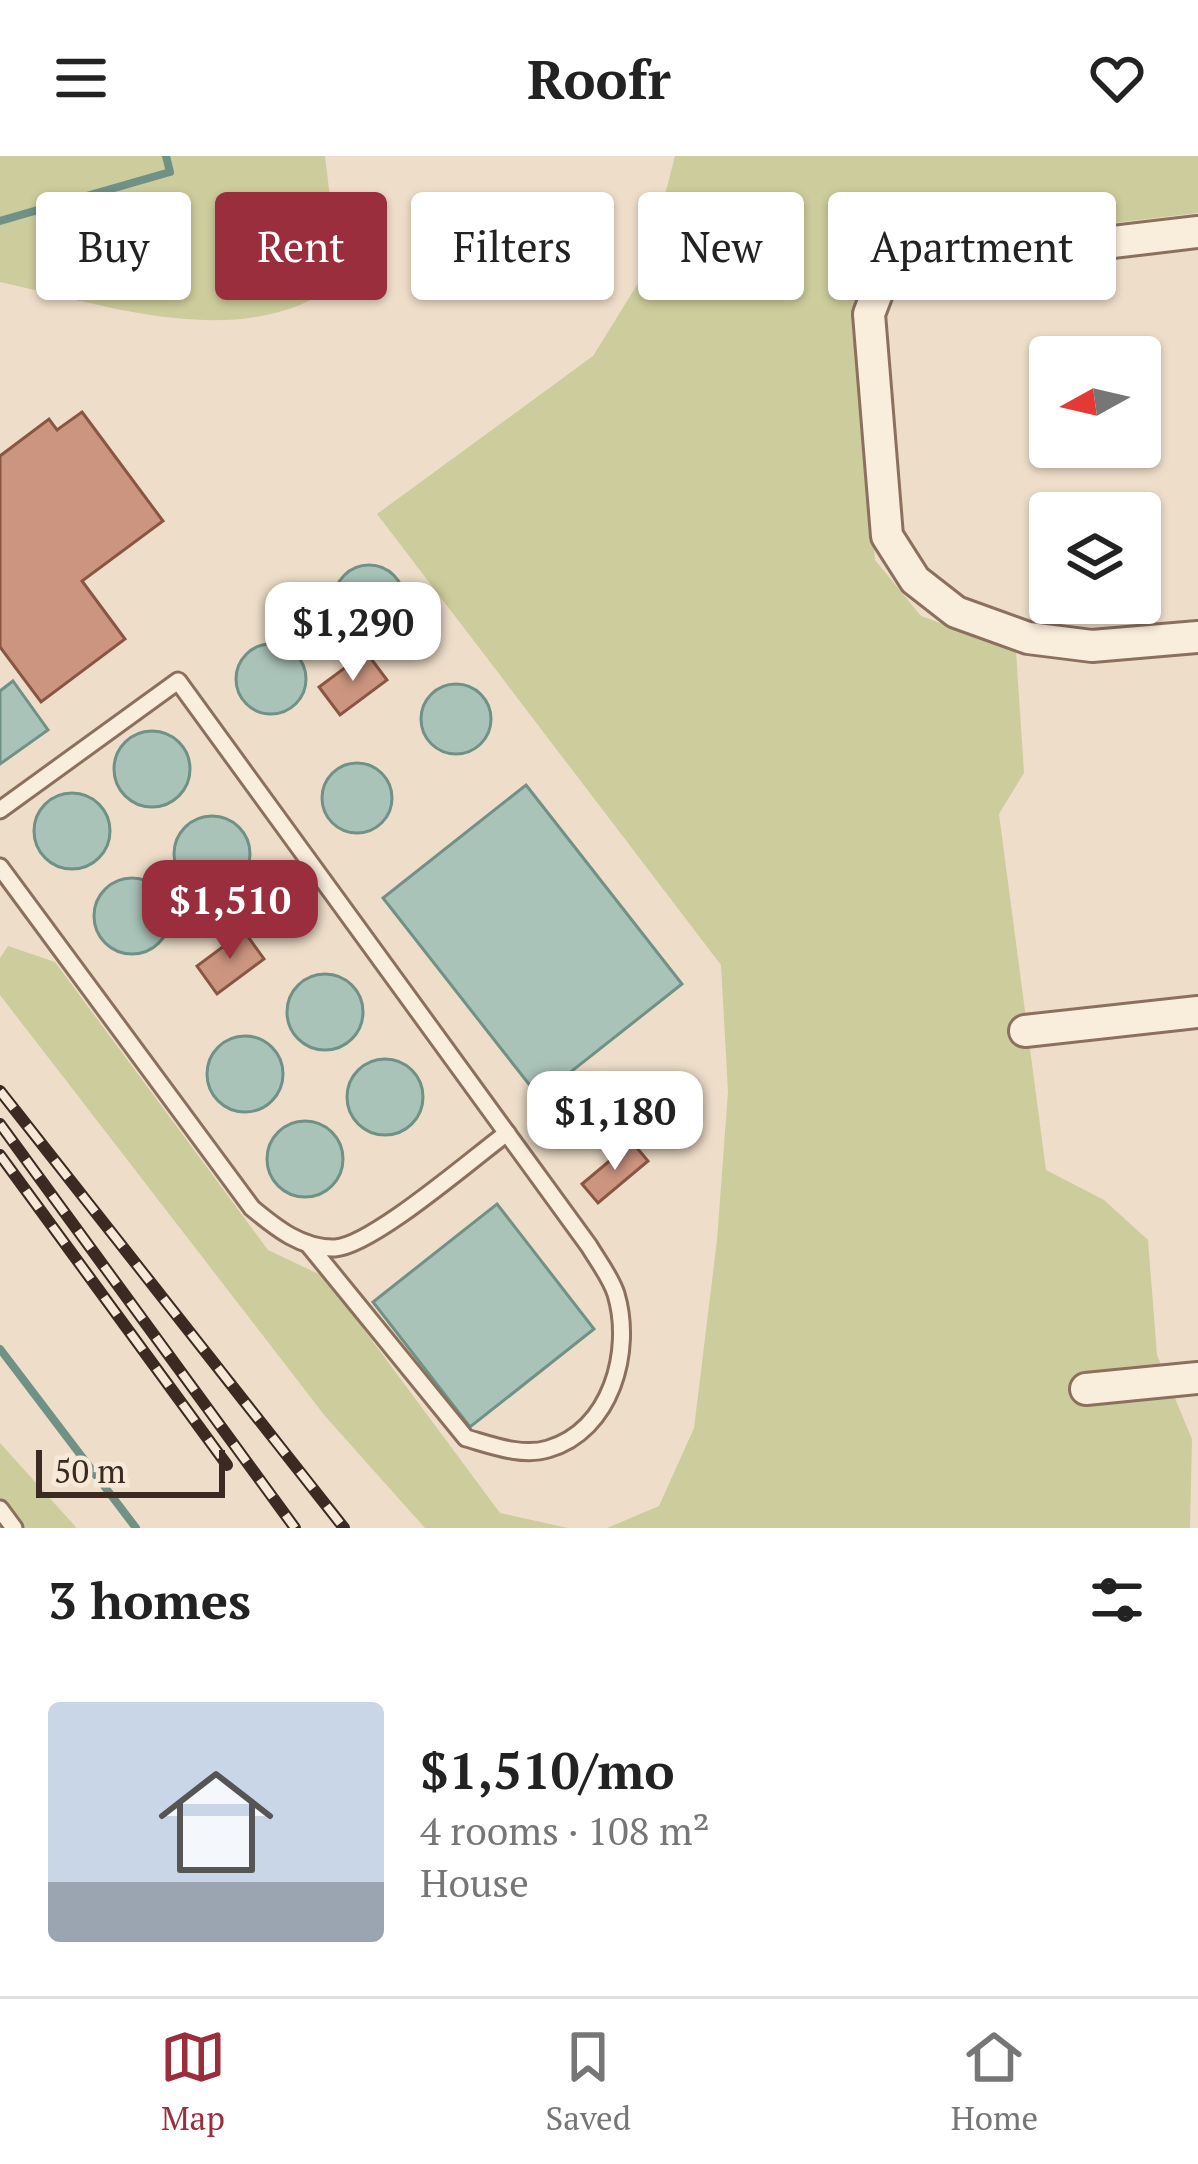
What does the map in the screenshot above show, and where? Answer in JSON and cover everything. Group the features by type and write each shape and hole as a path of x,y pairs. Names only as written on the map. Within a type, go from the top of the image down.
{"street":[{"path":"1198,232 952,261 880,285 869,314 887,536 915,580 956,612 1028,638 1092,646 1198,637"},
{"path":"1025,1031 1198,1012"},
{"path":"1086,1389 1198,1378"}],"lane":[{"path":"0,810 178,681 607,1276 623,1330 616,1381 592,1423 548,1450 506,1450 466,1438 308,1244"},
{"path":"0,867 252,1208 283,1233 308,1244 336,1248 352,1243 507,1133"},
{"path":"0,1509 14,1528"}],"green space":[{"path":"0,156 325,156 329,192 215,192 215,300 309,300 300,305 227,320 150,315 77,300 191,300 191,192 36,192 36,290 0,282"},
{"path":"675,156 1198,156 1198,213 1116,223 1116,192 828,192 828,300 856,300 875,560 921,616 1016,651 1024,773 999,814 1046,1170 1104,1200 1148,1240 1157,1355 1192,1439 1190,1528 607,1528 659,1506 694,1428 717,1240 728,1092 721,965 377,514 593,356 638,283 638,300 804,300 804,192 666,192"},
{"path":"8,946 55,962 268,1250 325,1277 500,1513 568,1528 425,1528 325,1416 0,995 0,958"},
{"path":"0,1443 75,1526 76,1528 0,1528"}],"shaded area":[{"path":"369,565 393,576 404,600 393,624 369,635 345,624 334,600 345,576"},
{"path":"271,644 295,655 306,679 295,703 271,714 247,703 236,679 247,655"},
{"path":"13,681 48,730 0,764 0,691"},
{"path":"456,684 480,695 491,719 480,743 456,754 432,743 421,719 432,695"},
{"path":"152,731 179,742 190,769 179,796 152,807 125,796 114,769 125,742"},
{"path":"357,763 381,774 392,798 381,822 357,833 333,822 322,798 333,774"},
{"path":"526,785 682,984 539,1097 383,898"},
{"path":"72,793 99,804 110,831 99,858 72,869 45,858 34,831 45,804"},
{"path":"212,816 239,827 250,854 239,881 212,892 185,881 174,854 185,827"},
{"path":"132,878 159,889 170,916 159,943 132,954 105,943 94,916 105,889"},
{"path":"325,974 352,985 363,1012 352,1039 325,1050 298,1039 287,1012 298,985"},
{"path":"245,1036 272,1047 283,1074 272,1101 245,1112 218,1101 207,1074 218,1047"},
{"path":"385,1059 412,1070 423,1097 412,1124 385,1135 358,1124 347,1097 358,1070"},
{"path":"305,1121 332,1132 343,1159 332,1186 305,1197 278,1186 267,1159 278,1132"},
{"path":"497,1204 594,1329 470,1427 373,1302"}],"building":[{"path":"82,412 163,521 82,581 125,639 41,702 0,647 0,456 49,419 57,430"},
{"path":"366,652 387,680 340,715 319,687"},
{"path":"244,931 264,959 217,994 197,966"},
{"path":"632,1142 648,1161 598,1203 582,1184"}],"waterway":[{"path":"0,221 170,172 166,156"},
{"path":"0,1349 136,1528"}],"railway":[{"path":"0,1091 344,1528"},
{"path":"0,1124 295,1528"},
{"path":"0,1155 227,1465"}]}
